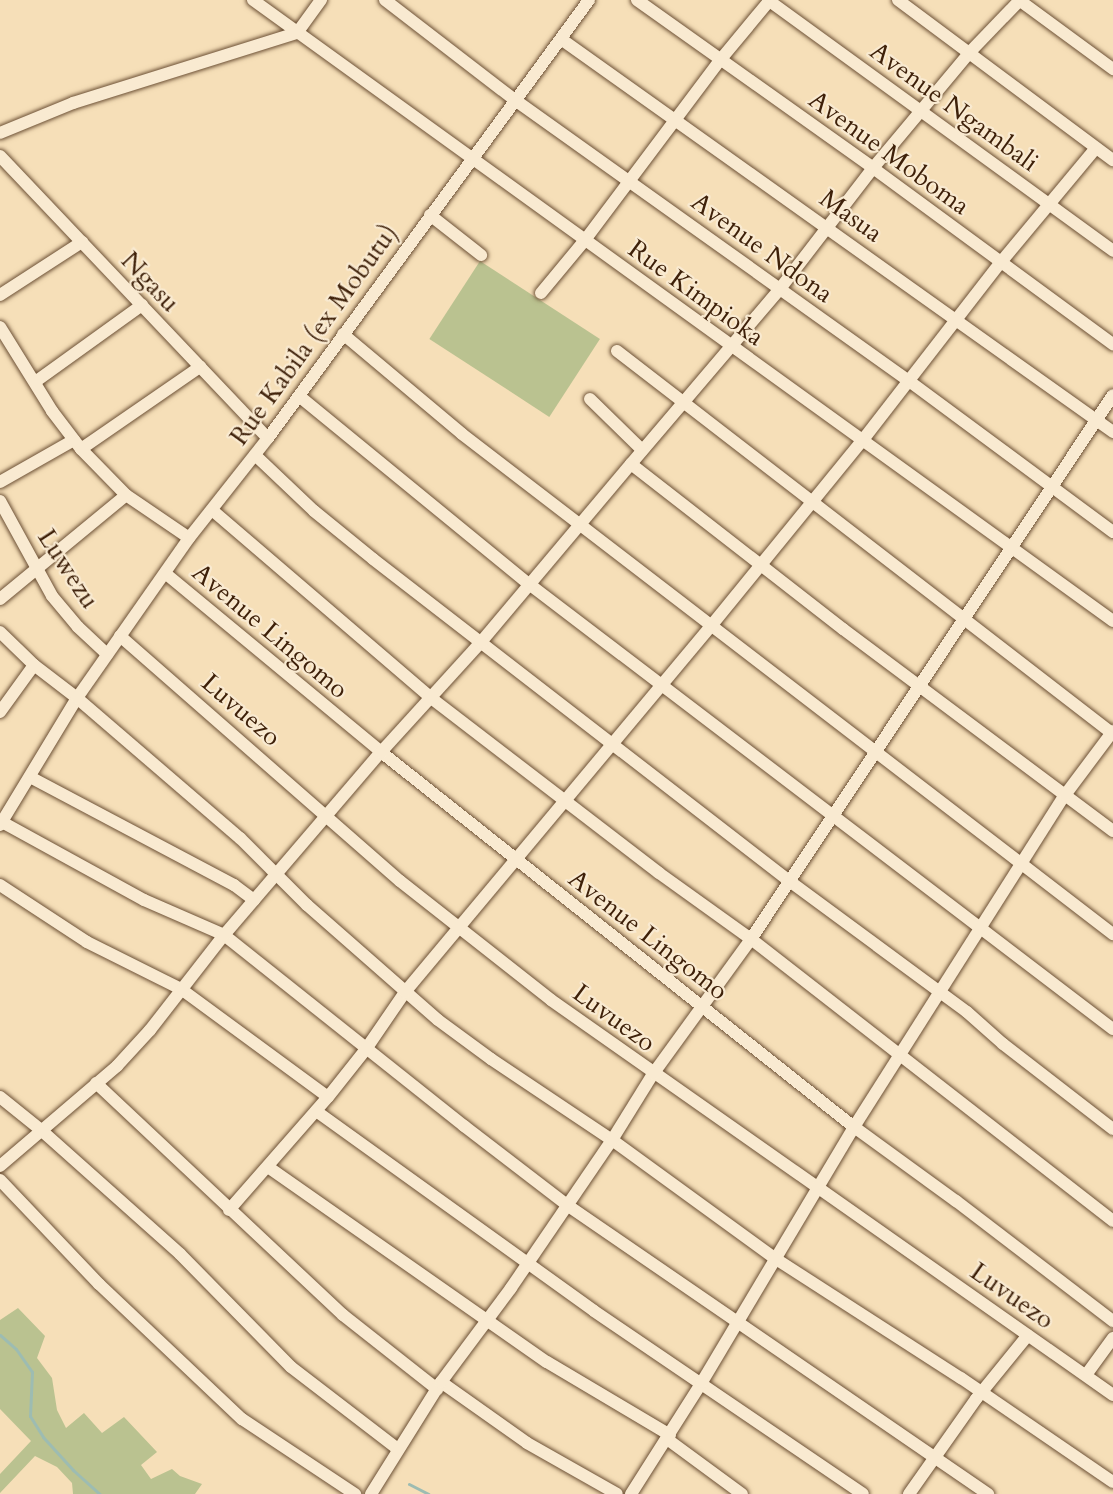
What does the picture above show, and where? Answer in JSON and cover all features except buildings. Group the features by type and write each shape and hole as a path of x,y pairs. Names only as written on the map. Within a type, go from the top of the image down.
{"street":[{"name":"Rue Kimpioka","path":"253,0 1113,621"},
{"path":"0,133 73,102 297,33 321,0"},
{"name":"Avenue Ndona","path":"385,0 515,100 909,381 1113,532"},
{"name":"Rue Kabila (ex Mobutu)","path":"1,824 77,698 189,538 268,438 589,0"},
{"name":"Avenue Moboma","path":"637,0 873,168 1113,344"},
{"path":"541,292 585,240 721,59 769,0"},
{"name":"Avenue Ngambali","path":"769,0 1113,251"},
{"path":"898,0 1113,160"},
{"path":"0,1166 96,1083 142,1039 224,935 381,752 481,642 580,522 779,290 830,228 873,168 970,52 1020,0 1113,69"},
{"name":"Masua","path":"561,39 830,228 1113,432"},
{"path":"229,1210 316,1111 366,1049 405,992 711,626 862,441 1000,262 1096,148"},
{"name":"Ngasu","path":"0,156 268,438"},
{"path":"430,215 481,255"},
{"path":"0,295 82,242"},
{"path":"35,382 142,305"},
{"path":"0,327 77,445 126,495 189,538"},
{"path":"343,334 462,434 580,522 711,626 876,750 1113,934"},
{"path":"617,351 683,404 813,501 962,620 1067,696 1113,733 1065,795 854,1127 669,1437 631,1494"},
{"path":"0,482 77,445 200,367"},
{"path":"371,1494 439,1385 529,1262 612,1140 653,1074 751,939 788,880 1012,549 1051,486 1113,395"},
{"path":"299,396 529,584 660,686 982,927 1113,1029"},
{"path":"590,399 642,450"},
{"path":"255,455 339,531 788,880 967,1012 1003,1044 1113,1129"},
{"path":"631,464 1113,831"},
{"path":"0,599 126,495"},
{"name":"Luwezu","path":"0,501 36,569 64,611 107,654"},
{"path":"212,510 431,698 565,802 751,939 1113,1221"},
{"name":"Avenue Lingomo","path":"165,573 381,752 854,1127 956,1201 1113,1321"},
{"name":"Luvuezo","path":"120,636 400,881 551,1000 653,1074 1113,1395"},
{"path":"2,639 77,698 240,838 277,875 405,992 491,1059 612,1140 776,1259 982,1392 1113,1482"},
{"path":"0,712 34,665"},
{"path":"30,777 234,885 254,900"},
{"path":"1,824 134,895 224,935 366,1049 567,1204 988,1494"},
{"path":"0,885 87,942 181,990 327,1097"},
{"path":"96,1083 343,1315 439,1385 527,1443 617,1494"},
{"path":"0,1097 41,1130 180,1254 291,1367 398,1449"},
{"path":"316,1111 529,1262 594,1311 702,1382 862,1494"},
{"path":"268,1167 547,1362 669,1437 742,1494"},
{"path":"0,1180 99,1284 242,1419 355,1494"},
{"path":"909,1494 982,1392 1028,1335"},
{"path":"1086,1376 1113,1338"}],"green space":[{"path":"480,261 600,339 549,417 429,339"},
{"path":"18,1308 45,1336 37,1358 52,1378 57,1410 66,1428 84,1413 102,1433 124,1417 157,1452 141,1465 151,1479 172,1469 180,1476 202,1484 195,1494 73,1494 72,1483 57,1467 35,1456 0,1493 0,1474 31,1441 0,1409 0,1320"}],"waterway":[{"path":"0,1335 16,1349 32,1372 30,1416 43,1437 73,1470 100,1494"},
{"path":"409,1484 429,1494"}]}
